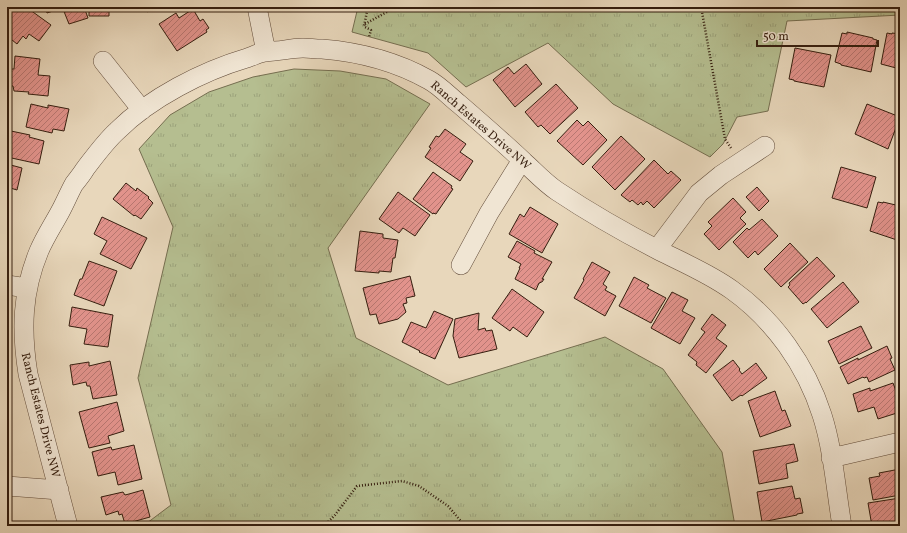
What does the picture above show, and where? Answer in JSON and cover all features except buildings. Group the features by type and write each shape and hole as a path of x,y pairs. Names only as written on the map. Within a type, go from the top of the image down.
{"street":[{"path":"257,7 266,52"},
{"name":"Ranch Estates Drive NW","path":"68,526 28,374 24,352 23,324 27,288 32,268 39,250 75,184 95,155 118,130 142,110 166,94 205,73 231,62 266,52 304,48 336,50 381,60 405,68 432,82 554,189 597,216 713,278 750,304 781,337 806,375 815,395 828,437 842,526"},
{"path":"103,61 142,110"},
{"path":"657,249 699,193 721,175 765,146"},
{"path":"461,265 489,213 522,160"},
{"path":"7,285 27,288"},
{"path":"831,458 900,442"},
{"path":"7,486 59,490"}],"path":[{"path":"368,7 364,26 365,28 371,30 369,37"},
{"path":"365,24 396,7"},
{"path":"701,7 725,139 741,163"},
{"path":"324,526 335,515 357,486 402,481 419,486 448,506 465,526"}],"green space":[{"path":"358,7 900,7 900,15 787,21 768,111 737,117 723,144 710,157 613,104 548,43 466,87 428,53 352,32"},
{"path":"294,69 340,71 386,79 430,104 328,248 356,338 448,385 605,337 663,369 722,452 735,526 143,526 171,505 138,378 173,227 139,149 170,115 209,92 253,77"}]}
